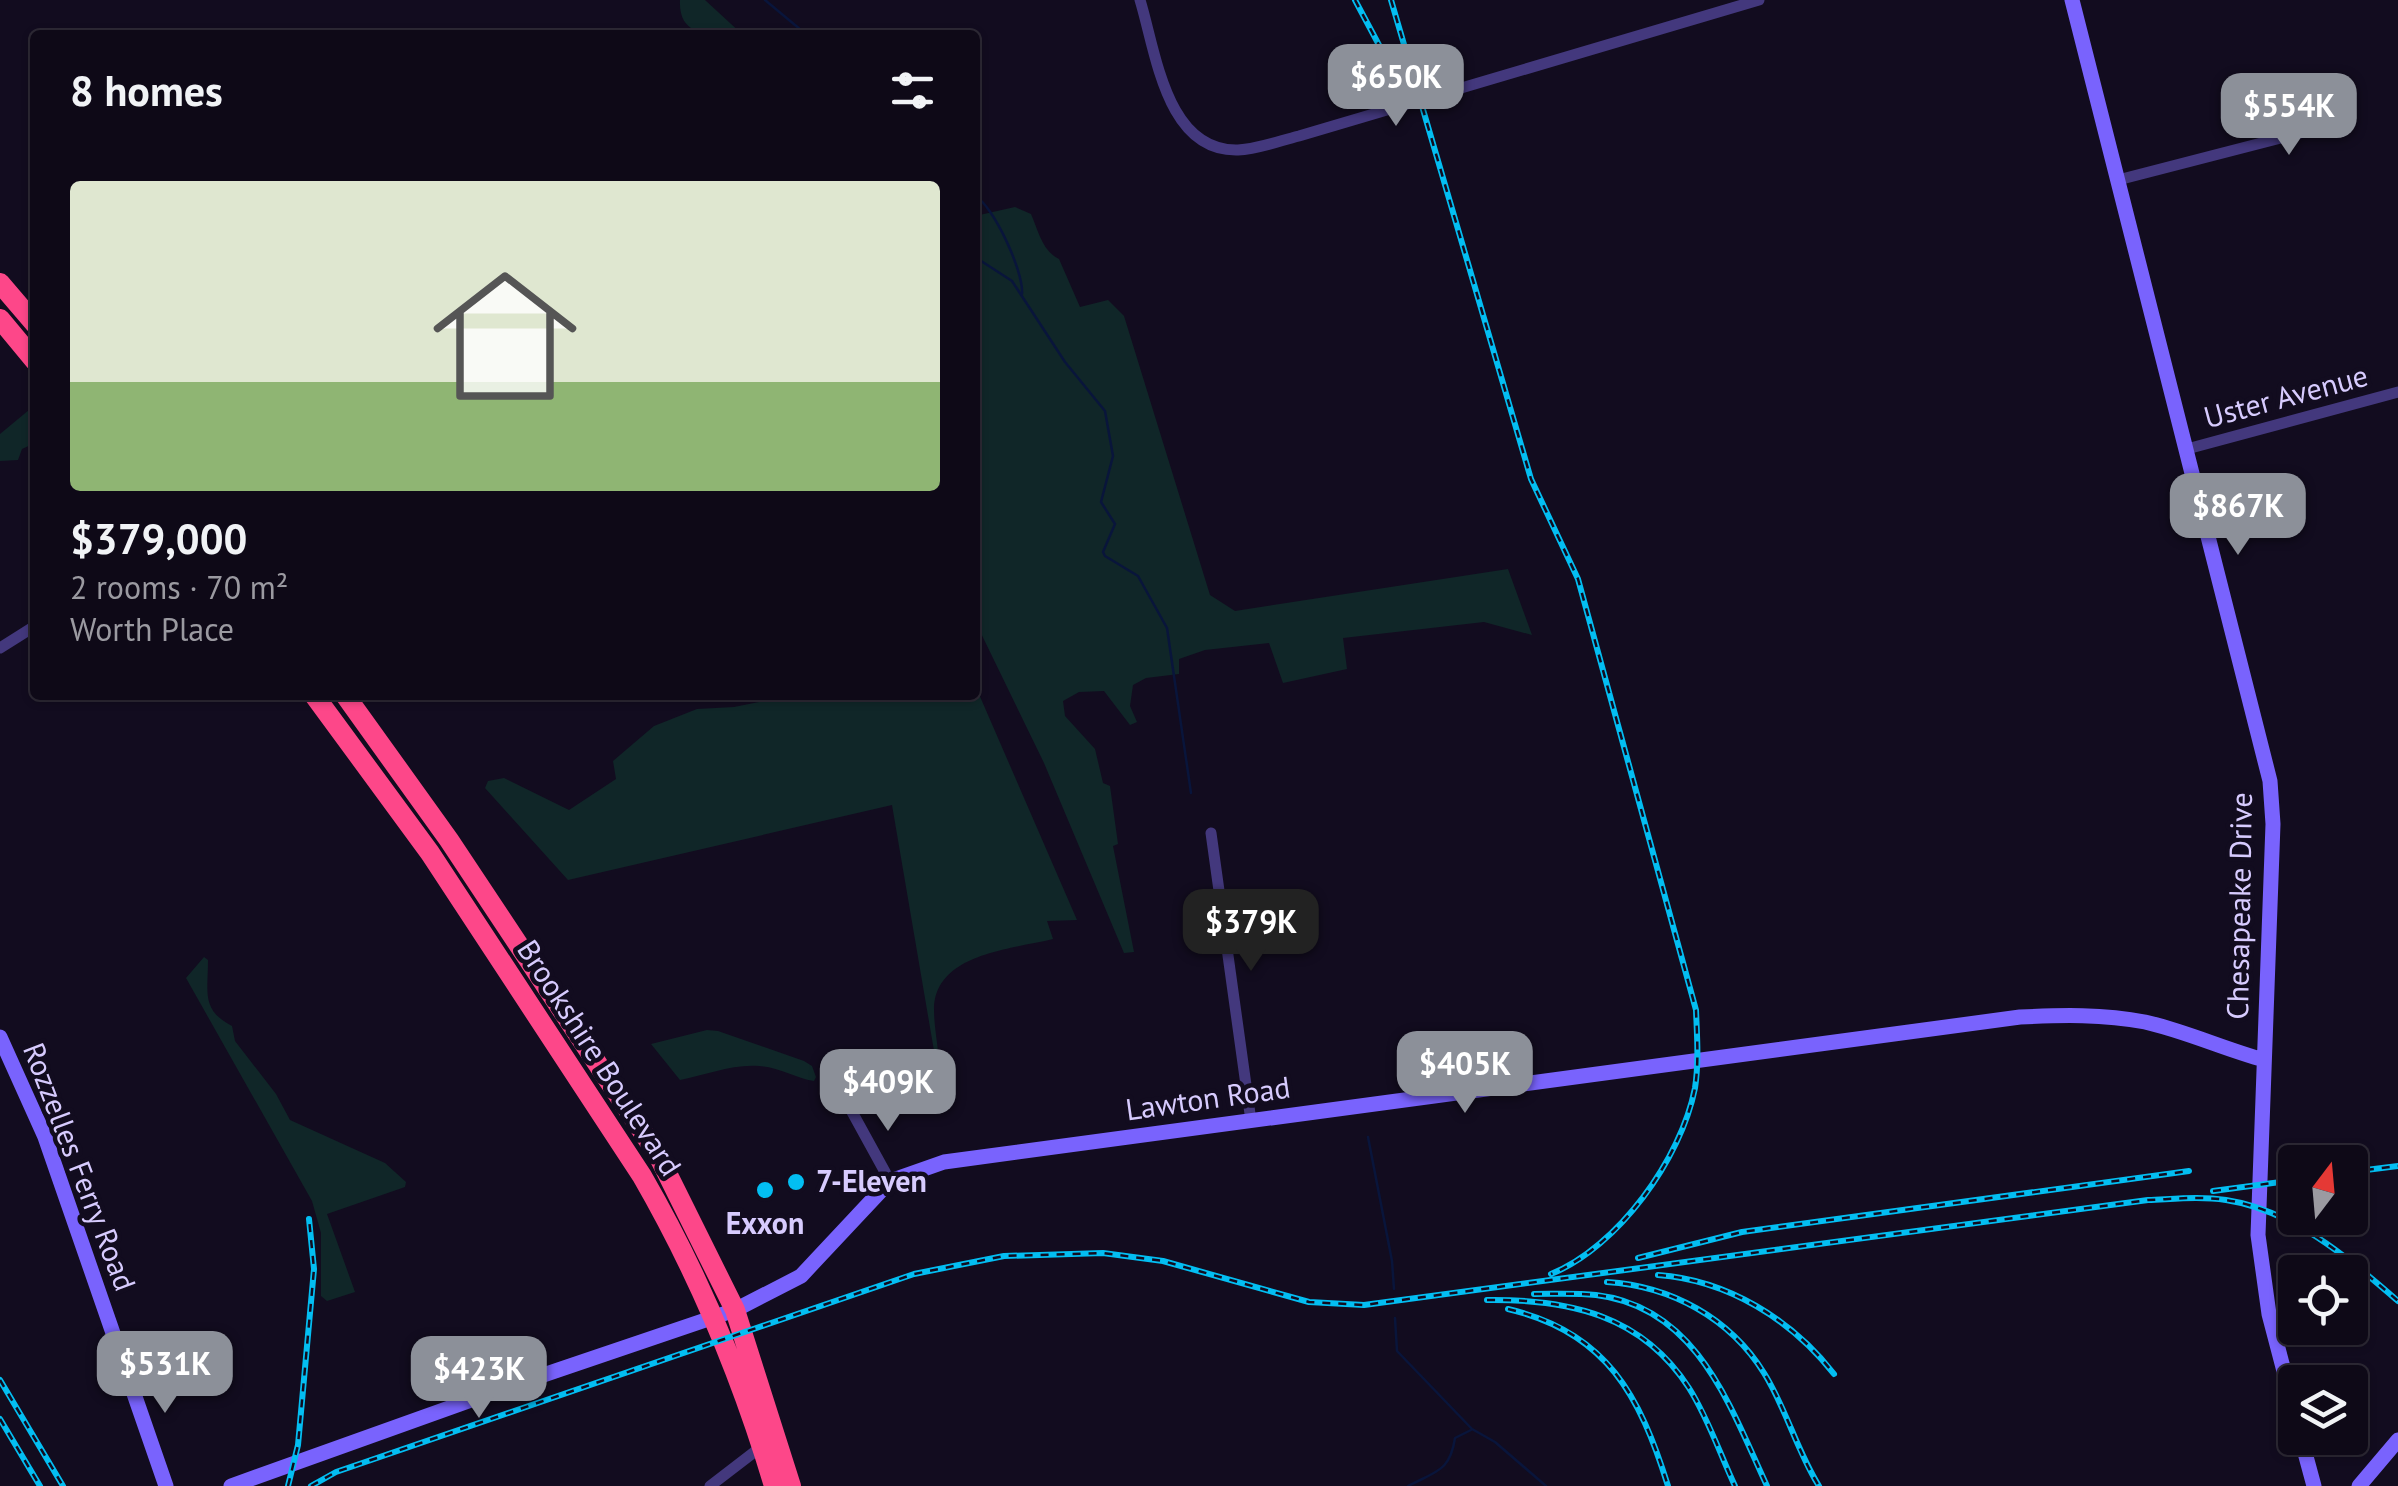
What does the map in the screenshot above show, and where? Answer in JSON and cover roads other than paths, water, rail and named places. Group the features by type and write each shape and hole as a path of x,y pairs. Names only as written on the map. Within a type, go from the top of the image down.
{"highway":[{"path":"0,282 30,318"},
{"path":"0,319 30,355"},
{"name":"Brookshire Boulevard","path":"318,700 430,854 624,1147 670,1225 791,1486"},
{"name":"Brookshire Boulevard","path":"349,700 450,840 630,1110 682,1199 734,1310 769,1439 774,1486"}],"street":[{"path":"1140,0 1178,118 1197,137 1219,148 1240,150 1759,0"},
{"name":"Chesapeake Drive","path":"2072,0 2270,781 2273,824 2258,1196 2260,1261 2282,1365"},
{"path":"2118,180 2339,124"},
{"name":"Uster Avenue","path":"2187,450 2398,392"},
{"path":"0,648 30,629"},
{"path":"1211,832 1251,1121"},
{"name":"Lawton Road","path":"232,1486 734,1310 801,1276 890,1181 944,1162 2020,1017 2064,1014 2118,1018 2160,1026 2264,1060"},
{"name":"Rozzelles Ferry Road","path":"0,1037 45,1137 166,1486"},
{"path":"852,1091 851,1110 890,1181"},
{"path":"710,1486 769,1439"},
{"path":"2359,1486 2398,1440"},
{"path":"2306,1455 2314,1486"}],"waterway":[{"path":"765,0 801,30"},
{"path":"980,200 1006,240 1022,294"},
{"path":"980,260 1012,281 1065,362 1105,411 1113,456 1101,502 1115,524 1103,552 1138,576 1167,628 1191,793"},
{"path":"1368,1137 1394,1289"},
{"path":"1395,1318 1397,1351 1472,1429 1495,1442 1546,1486"},
{"path":"1408,1486 1446,1464 1455,1438 1471,1430"}],"railway":[{"path":"1355,0 1411,105"},
{"path":"1391,0 1531,479 1578,579 1696,1010 1695,1088 1688,1115 1661,1171 1643,1198 1600,1244 1551,1274"},
{"path":"2368,1170 2398,1166"},
{"path":"1638,1258 1742,1232 2189,1171"},
{"path":"2213,1191 2278,1182"},
{"path":"311,1486 336,1472 914,1274 1004,1256 1103,1253 1163,1261 1309,1302 1364,1305 2148,1200 2206,1198 2251,1205 2297,1225 2398,1301"},
{"path":"288,1486 298,1445 314,1269 309,1219"},
{"path":"1658,1275 1709,1285 1756,1306 1799,1336 1834,1374"},
{"path":"1607,1282 1676,1298 1697,1308 1734,1336 1772,1386 1819,1486"},
{"path":"1534,1294 1596,1295 1631,1303 1660,1319 1685,1340 1705,1365 1739,1424 1767,1486"},
{"path":"1487,1300 1575,1308 1601,1316 1649,1343 1689,1388 1735,1486"},
{"path":"1508,1309 1571,1334 1615,1372 1645,1424 1668,1486"},
{"path":"0,1380 63,1486"},
{"path":"0,1419 40,1486"}],"place":[{"name":"7-Eleven","path":"796,1182"},
{"name":"Exxon","path":"765,1190"}]}
